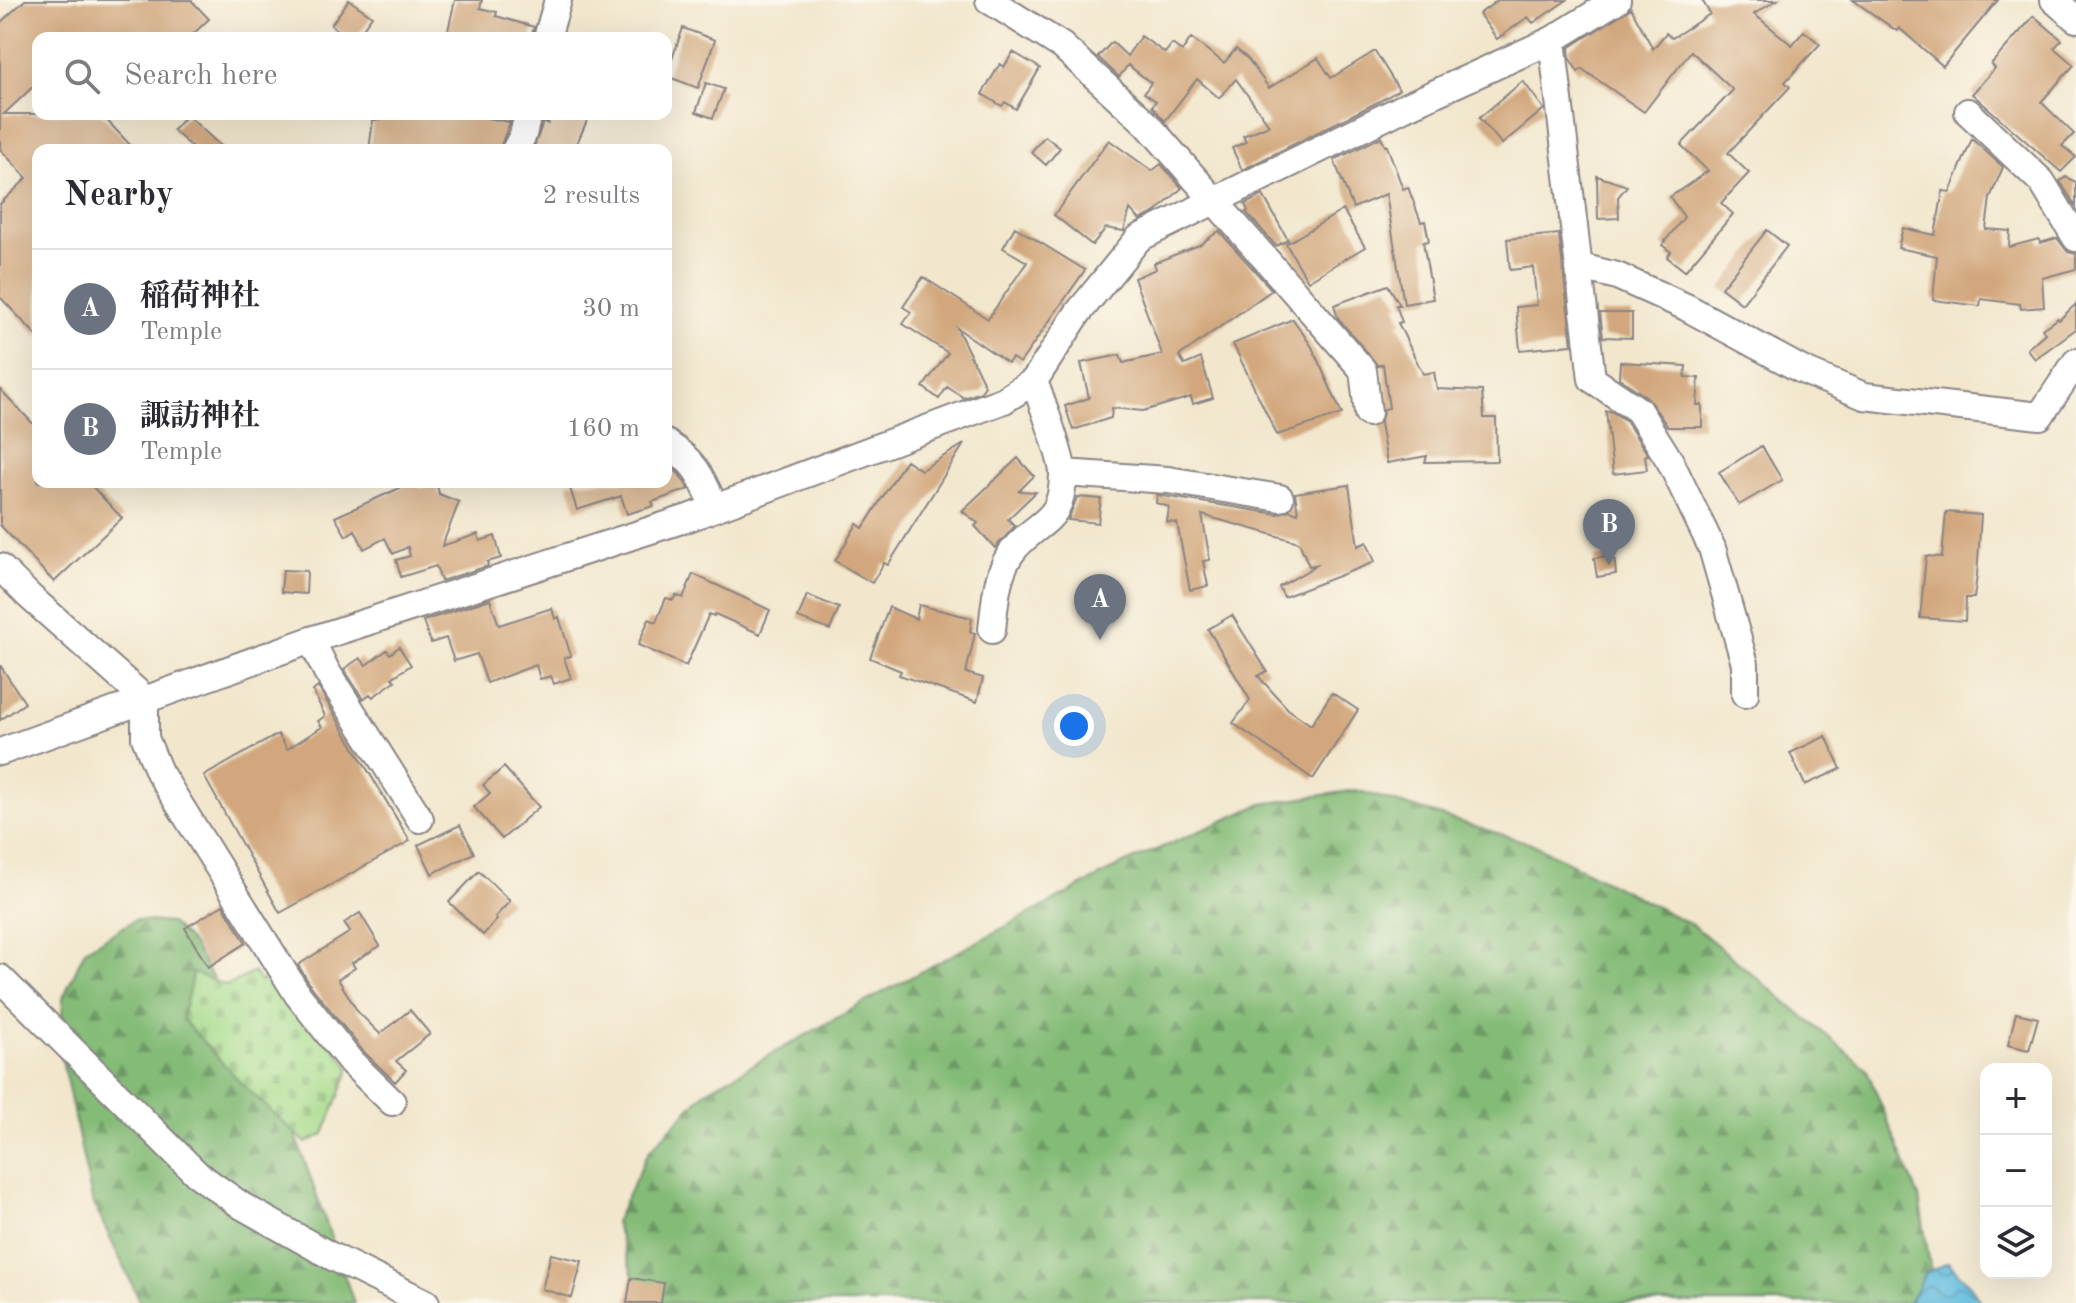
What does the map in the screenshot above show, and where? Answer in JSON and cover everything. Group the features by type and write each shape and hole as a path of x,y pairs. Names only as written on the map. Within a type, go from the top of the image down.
{"street":[{"path":"549,32 558,0"},
{"path":"989,0 1062,46 1147,124 1363,370 1368,413"},
{"path":"0,752 311,640 715,508 1004,400 1034,381 1078,313 1139,238 1405,107 1552,40 1617,0"},
{"path":"2054,0 2076,19"},
{"path":"1552,40 1592,379 1638,410 1670,461 1712,548 1745,664 1745,694"},
{"path":"1968,112 2042,182 2076,238"},
{"path":"518,144 527,120"},
{"path":"1581,267 1617,276 1686,307 1802,370 1864,396 2040,416 2076,362"},
{"path":"992,630 996,588 1014,549 1046,524 1057,509 1063,473 1034,381"},
{"path":"672,447 686,455 698,469 715,508"},
{"path":"1063,473 1168,480 1280,498"},
{"path":"0,567 145,699 145,738 167,785 298,995 351,1062 392,1102"},
{"path":"311,640 327,672 420,819"},
{"path":"0,978 197,1174 242,1206 329,1255 426,1303"}],"green space":[{"path":"1356,790 1533,844 1694,926 1866,1068 1919,1197 1936,1303 642,1303 615,1222 649,1151 706,1091 1121,865 1262,804"},
{"path":"135,920 171,923 192,944 245,1031 291,1122 354,1303 141,1303 92,1200 60,1050 63,998 85,950"},
{"path":"276,971 350,1068 324,1134 306,1143 244,1086 182,1019 193,973 227,986 254,972 260,982"}],"water":[{"path":"1948,1263 1971,1286 1981,1303 1909,1303 1925,1273"}],"building":[{"path":"25,0 191,0 209,19 195,32 32,32 32,88 4,114 32,114 32,120 107,120 129,144 32,144 32,331 0,297 0,204 27,178 0,149 0,23"},
{"path":"349,0 372,16 360,32 341,32 331,25"},
{"path":"455,0 482,0 480,8 534,27 533,32 448,32"},
{"path":"1498,0 1567,0 1533,23 1528,17 1497,39 1479,14"},
{"path":"1702,0 1777,0 1754,14 1792,45 1804,31 1820,44 1785,82 1790,87 1728,153 1749,173 1721,203 1733,214 1685,271 1667,257 1671,252 1662,245 1684,217 1670,197 1708,171 1681,145 1733,90 1691,51 1644,112 1582,69 1578,72 1570,59 1569,48 1631,8 1653,49 1666,33 1672,38 1710,14"},
{"path":"1853,0 1998,0 1943,66 1899,28 1897,31"},
{"path":"2034,16 2062,40 2054,48 2074,65 2041,102 2074,134 2062,146 2076,157 2061,172 1972,94 1995,68 1991,64"},
{"path":"683,28 715,40 698,88 672,78 672,59"},
{"path":"1141,36 1165,53 1172,44 1182,51 1191,38 1224,63 1236,49 1248,59 1269,88 1318,58 1331,78 1375,51 1399,90 1242,170 1232,148 1246,142 1243,136 1269,125 1236,79 1219,98 1197,79 1165,121 1152,106 1156,101 1144,93 1151,83 1128,65 1119,77 1098,57 1112,42 1127,56"},
{"path":"1013,52 1040,68 1016,109 1005,102 1002,106 982,94 1000,64 1004,67"},
{"path":"1523,81 1544,109 1502,144 1479,118"},
{"path":"706,83 724,89 713,118 696,112"},
{"path":"182,120 192,120 218,144 188,144 173,130"},
{"path":"373,120 510,122 501,144 370,144"},
{"path":"549,120 587,120 577,144 535,144 543,122 548,124"},
{"path":"1045,136 1060,148 1046,165 1031,152"},
{"path":"1381,137 1403,189 1408,187 1421,222 1425,221 1429,241 1423,242 1433,299 1404,304 1386,194 1353,208 1334,160"},
{"path":"1972,139 2003,167 1990,198 1986,229 2010,231 2009,247 2057,238 2068,252 2076,254 2076,269 2042,278 2044,307 2021,309 2020,304 1981,299 1980,306 1933,300 1937,256 1898,248 1903,228 1935,235 1943,191 1950,192"},
{"path":"1109,140 1152,171 1161,164 1182,188 1156,212 1140,220 1130,209 1124,231 1106,228 1092,245 1054,215"},
{"path":"1597,176 1627,186 1618,197 1619,218 1598,219"},
{"path":"2066,177 2076,182 2076,207 2060,181"},
{"path":"1263,195 1288,240 1276,246 1246,212 1245,204"},
{"path":"1343,210 1365,247 1308,281 1286,244"},
{"path":"1015,227 1085,270 1020,363 1012,358 1008,363 957,328 985,386 981,392 964,398 947,387 939,399 923,387 948,353 903,324 911,312 903,307 923,277 988,319 1027,262 1003,248"},
{"path":"1767,230 1787,246 1742,304 1721,288"},
{"path":"1219,231 1272,290 1179,356 1185,365 1201,358 1213,398 1193,404 1191,397 1143,411 1112,408 1111,418 1073,430 1065,406 1089,398 1081,363 1120,355 1123,363 1162,354 1134,278 1156,269 1154,263 1199,245"},
{"path":"1559,234 1572,345 1520,350 1516,307 1537,305 1533,267 1510,270 1507,239"},
{"path":"1388,285 1400,305 1396,305 1402,322 1398,323 1423,374 1434,372 1437,389 1482,391 1484,418 1496,418 1497,461 1425,462 1427,456 1387,463 1380,423 1384,409 1389,408 1383,364 1378,366 1338,318 1334,305"},
{"path":"2076,304 2076,329 2035,359 2027,349 2045,333 2042,329 2059,320"},
{"path":"1600,313 1632,313 1632,338 1603,337"},
{"path":"1293,319 1312,347 1342,414 1277,435 1233,344"},
{"path":"1620,362 1686,366 1685,377 1699,378 1697,405 1702,405 1702,427 1668,427 1647,397 1619,378"},
{"path":"0,389 32,423 32,488 94,488 122,518 54,582 0,525"},
{"path":"1606,411 1626,421 1648,455 1645,456 1647,470 1613,474"},
{"path":"964,444 888,565 884,563 872,583 835,561 857,524 863,528 906,460 921,470"},
{"path":"1762,446 1782,480 1739,505 1719,472"},
{"path":"1018,458 1034,476 1019,491 1036,492 1008,519 1015,526 995,548 975,526 978,523 962,511"},
{"path":"672,468 689,489 652,502 654,506 627,514 621,496 577,510 570,488 672,488"},
{"path":"1349,485 1358,546 1367,542 1375,562 1284,597 1279,587 1319,564 1309,566 1299,542 1202,515 1210,560 1203,561 1208,586 1190,590 1177,523 1167,522 1169,507 1156,503 1157,495 1277,514 1289,510 1298,513 1295,493"},
{"path":"400,488 438,488 439,494 459,502 442,546 478,534 480,541 495,536 501,558 487,562 488,566 441,581 436,566 401,577 396,560 410,556 408,547 393,554 385,538 364,549 355,530 346,536 335,517"},
{"path":"1077,497 1101,499 1098,523 1068,520"},
{"path":"1946,512 1981,515 1974,598 1966,598 1965,621 1920,618 1926,556 1942,557"},
{"path":"1614,555 1616,574 1597,577 1594,558"},
{"path":"283,570 307,571 306,594 281,592"},
{"path":"693,574 770,610 760,634 709,614 686,666 638,645 649,619 656,622 666,598 673,600 676,595 683,598"},
{"path":"807,595 839,608 830,630 798,618"},
{"path":"490,599 499,625 552,608 555,619 559,617 571,656 564,658 571,678 554,684 551,676 540,679 536,665 487,683 477,654 454,661 446,638 431,643 423,621"},
{"path":"919,605 972,618 970,632 975,633 966,673 983,678 977,702 899,675 901,671 870,658 889,607 916,619"},
{"path":"1232,615 1267,671 1258,676 1288,709 1311,725 1332,693 1358,710 1313,779 1233,723 1250,700 1208,629"},
{"path":"399,647 411,665 373,697 370,694 363,699 344,669 360,658 366,665 387,650 390,654"},
{"path":"0,665 25,703 0,720"},
{"path":"318,687 410,841 280,913 204,776 278,734 287,749 322,727 318,721 325,716 313,691"},
{"path":"1826,736 1841,769 1805,785 1790,753"},
{"path":"504,767 539,807 502,839 474,807 490,793 483,785"},
{"path":"460,825 474,853 432,874 418,845"},
{"path":"479,871 510,901 483,935 449,902"},
{"path":"223,905 246,943 208,967 185,928"},
{"path":"360,913 380,946 352,963 355,968 338,979 358,1012 380,1034 410,1010 430,1034 396,1061 406,1070 395,1082 363,1051 298,965 350,932 344,923"},
{"path":"2016,1013 2038,1018 2029,1050 2008,1045"},
{"path":"551,1254 582,1261 572,1298 542,1289"},
{"path":"631,1278 664,1283 661,1303 627,1303"}],"place":[{"name":"諏訪神社","path":"1609,565"},
{"name":"稲荷神社","path":"1100,640"}]}
